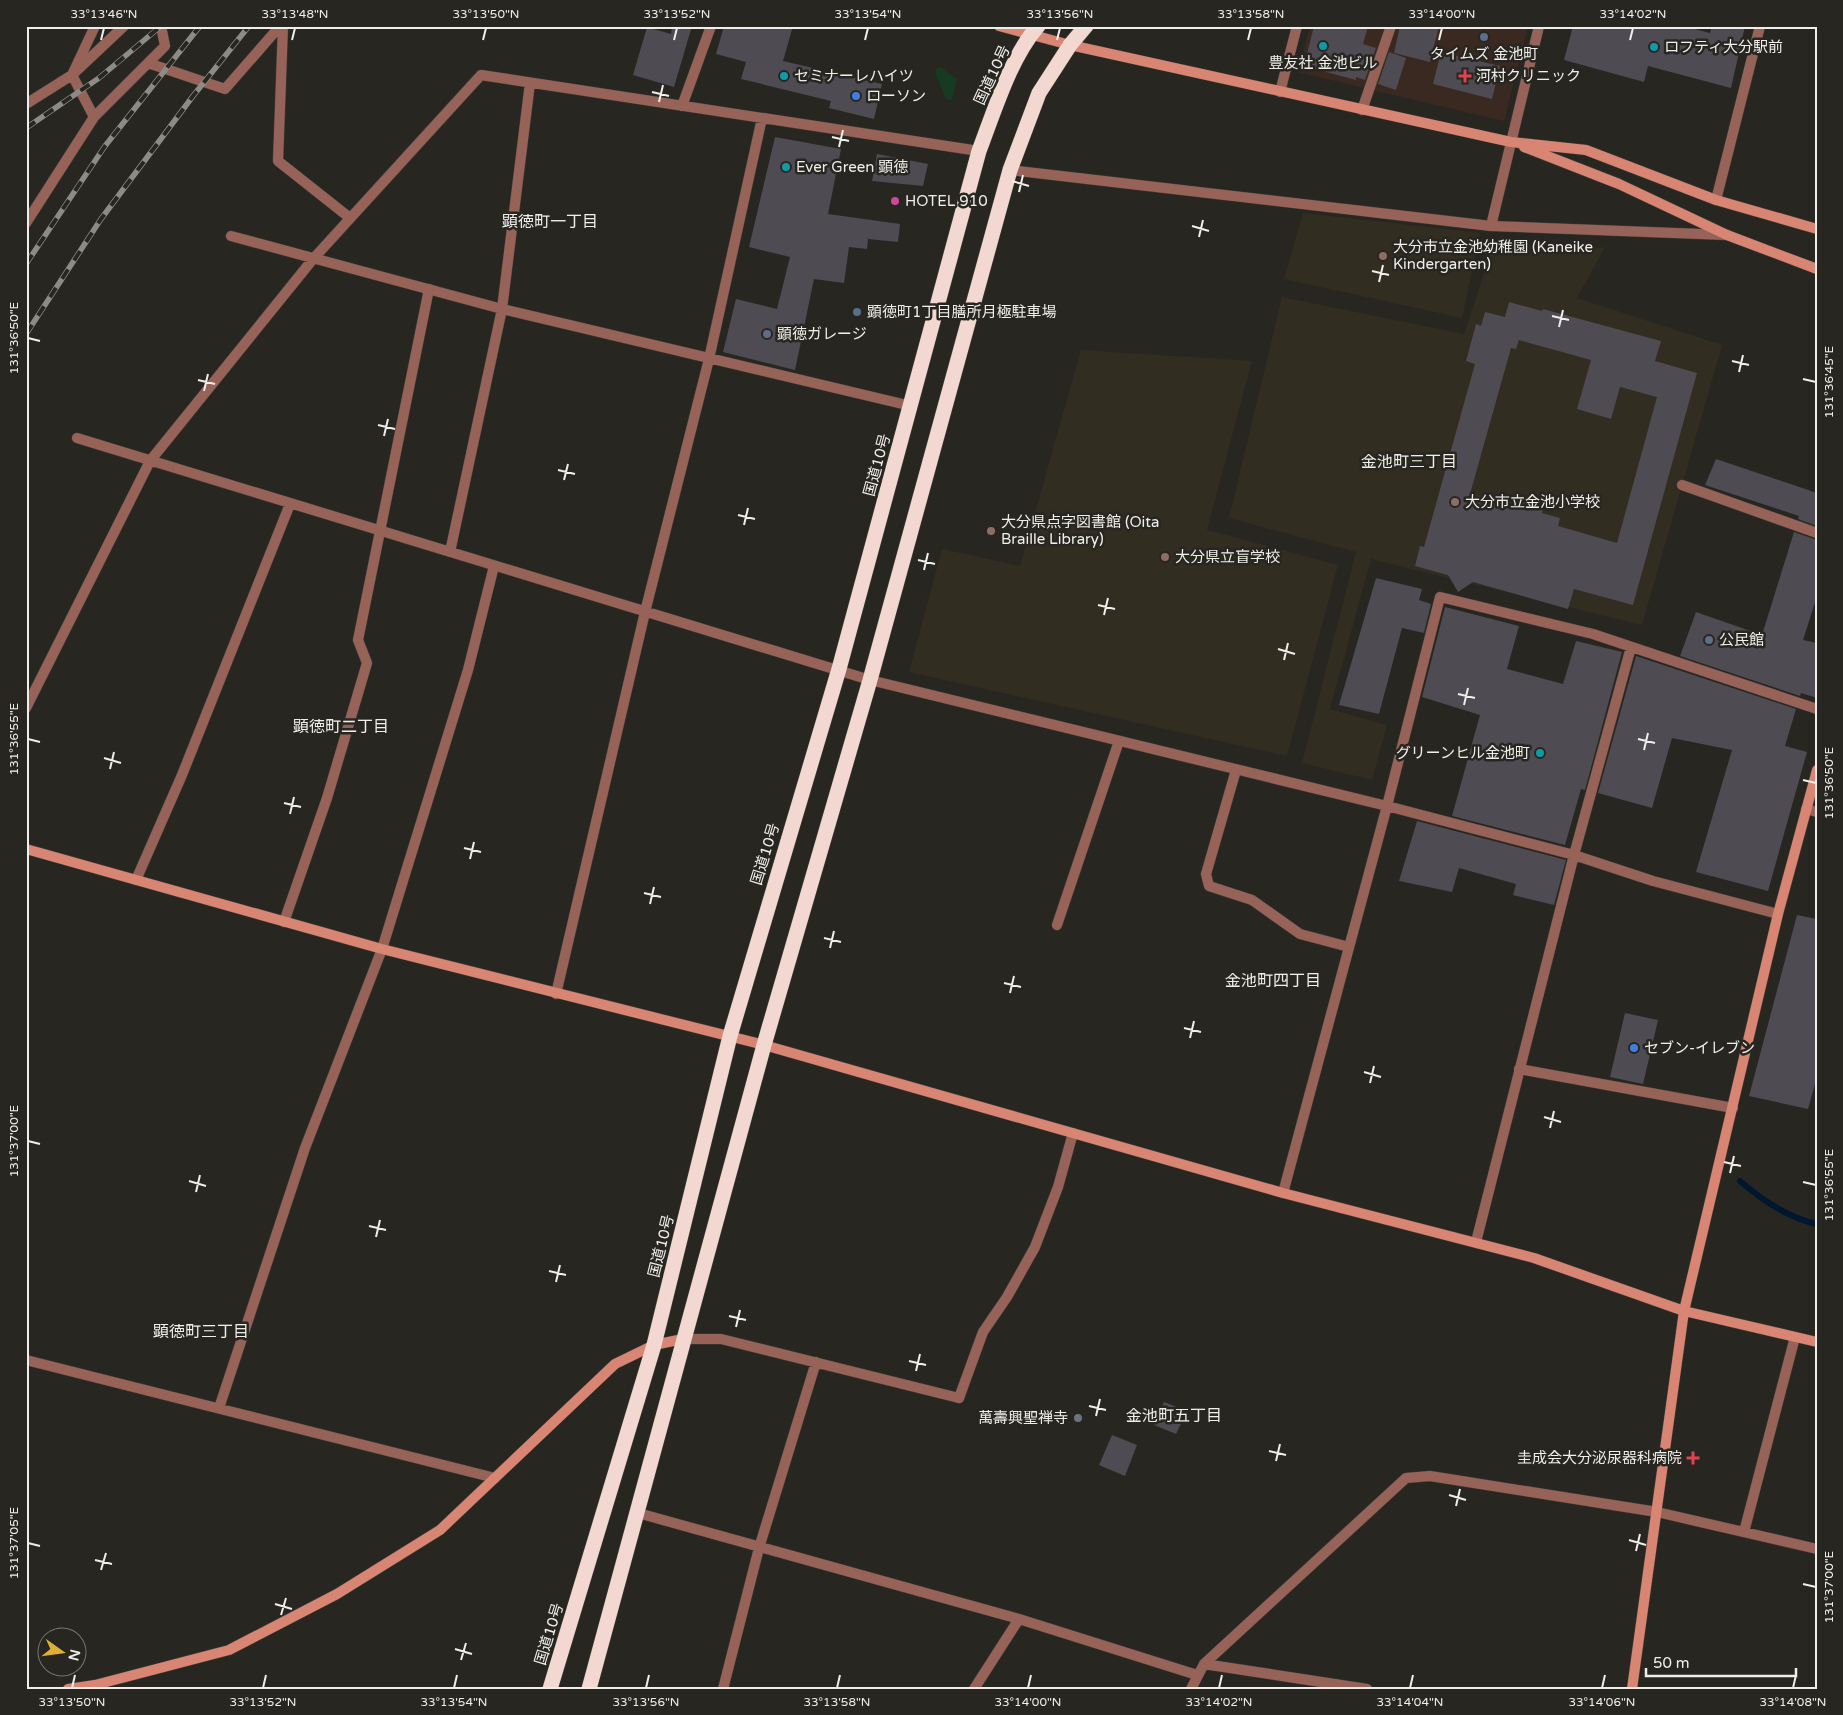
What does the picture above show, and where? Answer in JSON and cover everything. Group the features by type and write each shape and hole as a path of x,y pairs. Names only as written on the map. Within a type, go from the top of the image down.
{"highway":[{"path":"589,1689 764,1045 870,680 1010,170 1039,93 1070,45 1086,26"},
{"name":"国道10号","path":"550,1689 654,1345 730,1036 838,670 979,151 1004,86 1034,31"}],"street":[{"path":"72,75 95,26"},
{"path":"26,104 72,75 124,26"},
{"path":"26,223 94,118 165,46 161,26"},
{"path":"148,63 225,89 281,26"},
{"path":"281,26 278,161 350,218"},
{"path":"682,106 711,26"},
{"path":"999,26 1034,31 1070,45 1511,142 1586,150 1716,200 1817,229"},
{"path":"1280,92 1297,26"},
{"path":"1362,110 1391,26"},
{"path":"1491,226 1540,26"},
{"path":"1716,200 1760,26"},
{"path":"72,75 94,118"},
{"path":"26,708 150,461 313,259 482,75 979,151"},
{"path":"450,552 502,309 530,83"},
{"path":"556,994 645,612 708,358 762,118"},
{"path":"1511,142 1619,184 1727,235 1817,269"},
{"path":"1010,170 1491,226 1727,235"},
{"path":"231,236 502,309 911,406"},
{"path":"284,922 328,798 367,663 358,640 381,531 412,364 429,289"},
{"path":"77,438 870,680 1387,806 1574,854 1653,881 1778,914"},
{"path":"1682,485 1817,534"},
{"path":"136,880 182,775 290,504"},
{"path":"219,1408 305,1148 382,949 468,670 494,566"},
{"path":"1283,1193 1387,806 1440,597 1593,634 1817,709"},
{"path":"1476,1242 1574,854 1631,647"},
{"path":"1057,925 1119,741"},
{"path":"1236,770 1206,874 1209,886 1252,900 1300,934 1349,947"},
{"path":"1632,1689 1684,1311 1778,914 1817,770"},
{"path":"1806,810 1817,812"},
{"path":"26,849 382,949 764,1045 1283,1193 1534,1258 1684,1311 1817,1342"},
{"path":"1519,1069 1733,1108"},
{"path":"68,1689 95,1685 229,1650 390,1564 440,1530 615,1364 654,1345 683,1339 721,1339 959,1398 983,1332 1007,1297 1035,1247 1058,1187 1073,1133"},
{"path":"1744,1532 1795,1337"},
{"path":"26,1360 495,1478"},
{"path":"723,1689 760,1548 816,1362"},
{"path":"1191,1689 1204,1664 1406,1478 1430,1476 1657,1512 1817,1549"},
{"path":"638,1513 1019,1619 1197,1675"},
{"path":"974,1689 1019,1619"},
{"path":"1204,1664 1367,1689"}],"shaded area":[{"path":"1310,26 1386,26 1364,88 1298,72"},
{"path":"1395,26 1528,26 1504,121 1372,90"},
{"name":"大分市立金池幼稚園 (Kaneike Kindergarten)","path":"1303,213 1480,233 1462,318 1284,279"},
{"name":"大分市立金池小学校","path":"1495,240 1575,251 1605,247 1577,298 1722,345 1642,625 1371,559 1330,709 1387,725 1372,780 1302,763 1356,552 1229,518 1282,297 1464,334"},
{"name":"大分県立盲学校","path":"1081,350 1252,361 1207,530 1338,565 1287,756 909,672 942,549 1020,566"}],"green space":[{"path":"940,67 957,79 952,100 946,99 935,73 936,69"}],"building":[{"path":"672,26 692,26 674,87 633,75 647,27 671,34"},
{"path":"724,26 793,26 783,61 882,84 874,119 829,108 831,101 741,79 746,62 716,54"},
{"path":"1314,26 1368,26 1363,44 1376,48 1365,80 1356,77 1356,80 1304,66"},
{"path":"1400,26 1439,26 1430,62 1394,53"},
{"name":"ロフティ大分駅前","path":"1573,26 1683,26 1710,33 1712,26 1745,26 1731,88 1648,66 1644,82 1564,60"},
{"path":"1389,52 1406,58 1396,90 1378,84"},
{"path":"1441,52 1500,66 1492,99 1433,84"},
{"path":"775,137 841,149 828,214 900,224 898,242 868,239 867,249 849,247 844,283 814,279 795,370 723,352 736,299 777,309 790,257 749,247"},
{"path":"877,154 928,164 923,186 872,181"},
{"path":"1509,302 1542,311 1543,309 1661,341 1655,361 1697,373 1633,605 1574,589 1568,609 1473,582 1458,592 1448,575 1415,566 1420,546 1424,547 1475,364 1466,361 1476,324 1481,326 1485,312 1505,317","holes":["1519,340 1591,360 1577,409 1611,419 1620,387 1657,397 1617,543 1558,526 1560,518 1542,513 1544,506 1524,501 1523,507 1470,494 1511,348 1516,349"]},
{"path":"1716,459 1817,493 1817,526 1798,519 1799,516 1705,485"},
{"path":"1794,532 1817,540 1817,596 1803,640 1817,643 1817,698 1801,693 1800,696 1680,656 1696,612 1762,635"},
{"path":"1376,578 1422,589 1419,600 1431,604 1424,633 1402,628 1379,714 1339,705"},
{"path":"1445,607 1519,626 1507,669 1563,684 1576,641 1622,652 1585,790 1581,789 1565,845 1452,816 1480,715 1422,697"},
{"path":"1636,656 1796,709 1785,746 1807,752 1768,891 1696,872 1732,750 1672,738 1652,808 1598,793"},
{"path":"1417,821 1566,860 1554,905 1513,895 1516,884 1459,868 1452,892 1399,881"},
{"path":"1797,915 1817,919 1817,1077 1808,1109 1749,1096"},
{"name":"セブン-イレブン","path":"1625,1013 1658,1020 1643,1084 1610,1077"},
{"path":"1164,1402 1187,1411 1176,1434 1154,1425"},
{"path":"1112,1435 1137,1445 1125,1476 1099,1465"}],"waterway":[{"path":"1740,1181 1757,1195 1786,1213 1817,1224"}],"railway":[{"path":"26,128 99,78 161,26"},
{"path":"26,264 105,146 200,26"},
{"path":"26,334 101,219 193,96 249,26"}],"place":[{"name":"タイムズ 金池町","path":"1484,37"},
{"name":"豊友社 金池ビル","path":"1323,46"},
{"name":"ロフティ大分駅前","path":"1654,47"},
{"name":"セミナーレハイツ","path":"784,76"},
{"name":"河村クリニック","path":"1465,76"},
{"name":"ローソン","path":"856,96"},
{"name":"Ever Green 顕徳","path":"786,167"},
{"name":"HOTEL 910","path":"895,201"},
{"name":"大分市立金池幼稚園 (Kaneike Kindergarten)","path":"1383,256"},
{"name":"顕徳町1丁目膳所月極駐車場","path":"857,312"},
{"name":"顕徳ガレージ","path":"767,334"},
{"name":"大分市立金池小学校","path":"1455,502"},
{"name":"大分県点字図書館 (Oita Braille Library)","path":"991,531"},
{"name":"大分県立盲学校","path":"1165,557"},
{"name":"公民館","path":"1709,640"},
{"name":"グリーンヒル金池町","path":"1540,753"},
{"name":"セブン-イレブン","path":"1634,1048"},
{"name":"萬壽興聖禅寺","path":"1078,1418"},
{"name":"圭成会大分泌尿器科病院","path":"1693,1458"}],"district":[{"name":"顕徳町一丁目","path":"550,222"},
{"name":"金池町三丁目","path":"1409,462"},
{"name":"顕徳町二丁目","path":"341,727"},
{"name":"金池町四丁目","path":"1273,981"},
{"name":"顕徳町三丁目","path":"201,1332"},
{"name":"金池町五丁目","path":"1174,1416"}]}
